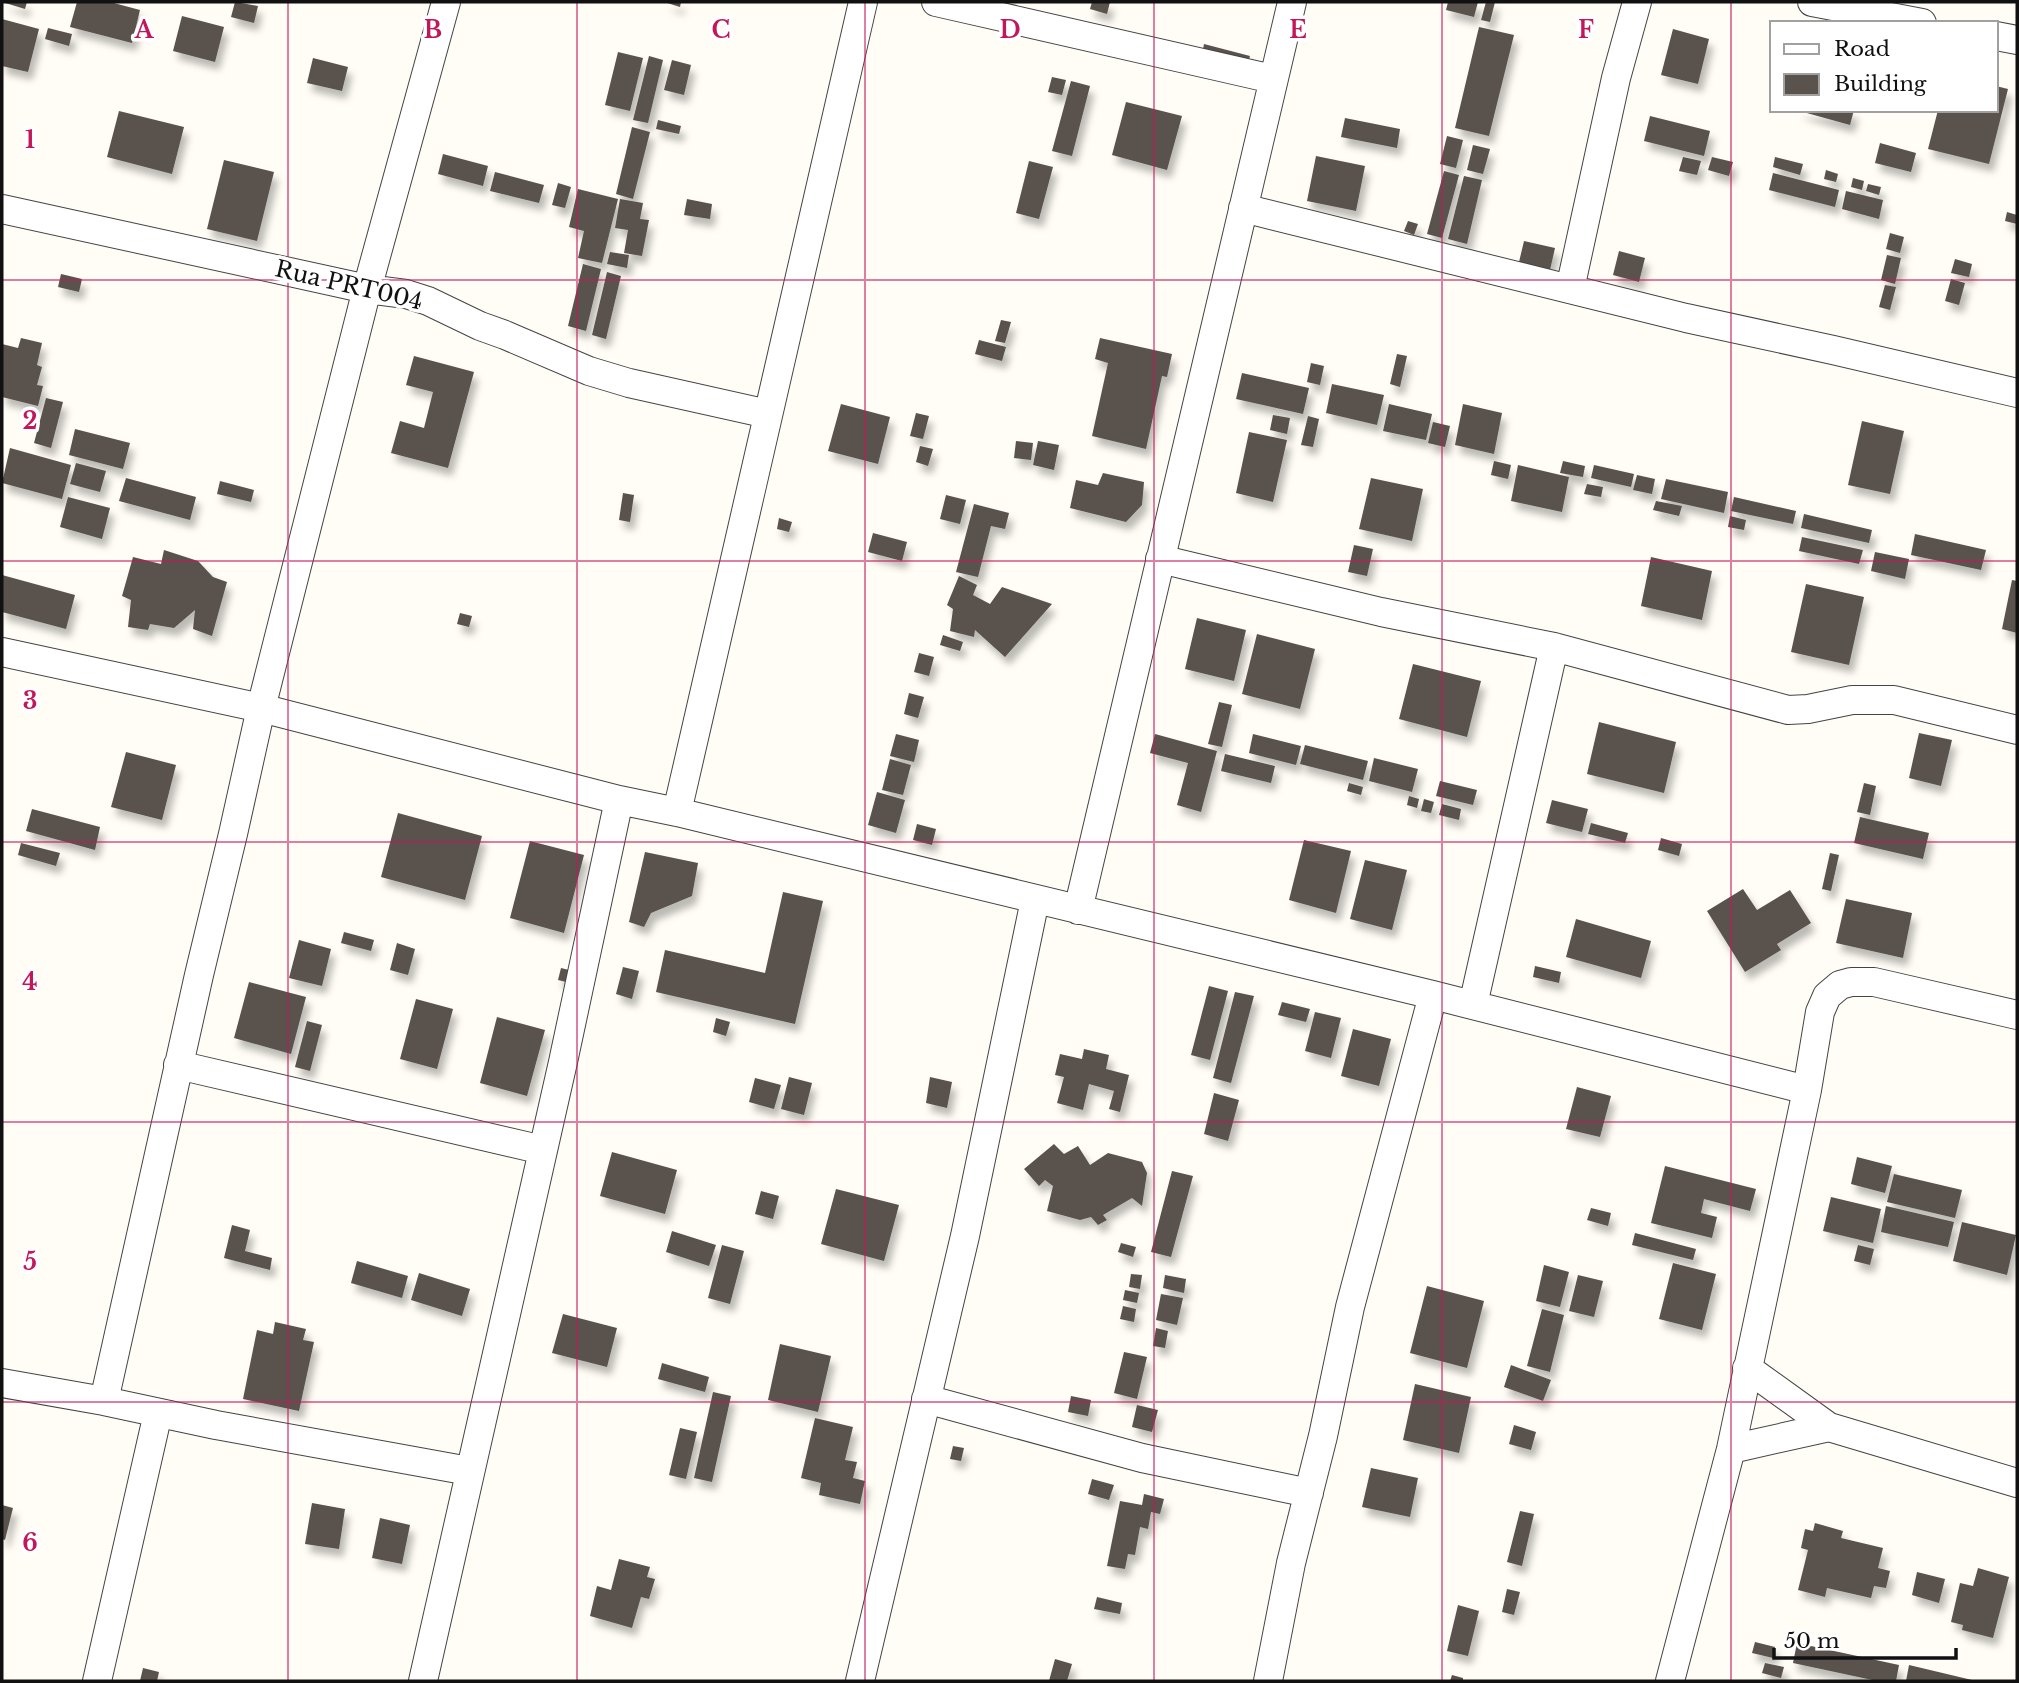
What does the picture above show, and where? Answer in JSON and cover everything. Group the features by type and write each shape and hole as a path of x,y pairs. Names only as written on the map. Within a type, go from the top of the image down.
{"street":[{"path":"104,1401 261,708 368,289 446,2"},
{"path":"936,2 1273,79"},
{"path":"1078,909 1292,2"},
{"path":"1570,289 1616,78 1637,2"},
{"path":"1812,2 1912,21"},
{"path":"677,812 858,3"},
{"path":"1998,36 2017,40"},
{"path":"1243,208 1686,318 2017,393"},
{"name":"Rua PRT004","path":"2,209 368,289 406,293 471,323 589,371 629,383 768,414"},
{"path":"1160,559 1381,612 1554,647 1788,710 1852,700 1894,699 2017,730"},
{"path":"1473,1005 1554,647"},
{"path":"2,652 261,708 619,800 1433,995 1807,1090"},
{"path":"423,1681 619,800"},
{"path":"860,1681 965,1236 1035,900"},
{"path":"1671,1681 1731,1449 1807,1090 1820,1012 1827,996 1840,985 1874,982 2017,1015"},
{"path":"1268,1681 1291,1563 1323,1436 1350,1307 1433,995"},
{"path":"178,1065 543,1150"},
{"path":"1747,1368 1829,1427 2017,1483"},
{"path":"2,1383 470,1471"},
{"path":"926,1399 1142,1458 1308,1493"},
{"path":"97,1681 158,1413"},
{"path":"1731,1449 1829,1427"}],"building":[{"path":"2,2 27,2 25,9"},
{"path":"77,2 110,2 140,10 132,43 70,27"},
{"path":"235,2 258,6 254,23 231,17"},
{"path":"664,2 681,2 680,7"},
{"path":"1092,2 1110,2 1107,14 1090,9"},
{"path":"1448,2 1478,2 1474,17 1446,10"},
{"path":"1486,2 1495,2 1490,22 1481,20"},
{"path":"182,16 224,27 215,62 173,51"},
{"path":"2,19 39,29 28,72 2,66"},
{"path":"1479,27 1514,35 1489,136 1455,128"},
{"path":"48,28 72,34 69,46 45,39"},
{"path":"1673,29 1709,39 1698,84 1661,75"},
{"path":"1204,44 1250,56 1247,66 1202,54"},
{"path":"618,52 643,58 630,111 605,105"},
{"path":"649,56 663,60 648,123 633,120"},
{"path":"313,58 348,67 342,91 307,83"},
{"path":"672,60 691,65 684,95 664,90"},
{"path":"1052,77 1066,80 1062,95 1048,92"},
{"path":"1071,81 1090,86 1072,156 1052,151"},
{"path":"1998,86 2008,89 1989,164 1928,149 1937,112 1998,112"},
{"path":"1126,102 1182,116 1167,170 1112,155"},
{"path":"119,111 184,127 172,174 107,157"},
{"path":"1803,112 1853,112 1850,125"},
{"path":"1650,116 1710,131 1704,156 1644,141"},
{"path":"1345,118 1400,129 1397,148 1341,137"},
{"path":"658,120 681,126 679,134 656,129"},
{"path":"632,127 650,132 633,199 616,194"},
{"path":"1447,136 1463,140 1456,168 1440,164"},
{"path":"1880,143 1916,153 1911,172 1875,163"},
{"path":"1473,145 1490,149 1483,174 1467,170"},
{"path":"443,154 488,166 483,186 438,174"},
{"path":"1316,156 1365,166 1356,211 1307,201"},
{"path":"1683,157 1701,161 1697,175 1679,171"},
{"path":"1712,157 1733,162 1729,176 1708,170"},
{"path":"1775,157 1803,164 1800,175 1773,167"},
{"path":"224,160 274,172 257,241 207,229"},
{"path":"1029,161 1053,167 1039,219 1016,213"},
{"path":"1826,170 1838,174 1836,182 1824,179"},
{"path":"1444,171 1459,175 1442,238 1427,234"},
{"path":"495,172 544,185 539,203 490,191"},
{"path":"1773,173 1839,190 1835,207 1769,190"},
{"path":"1464,176 1482,180 1467,244 1448,239"},
{"path":"1853,178 1864,181 1862,190 1851,187"},
{"path":"558,183 571,187 565,208 552,205"},
{"path":"1868,184 1881,187 1879,195 1866,191"},
{"path":"578,189 618,199 602,263 578,258 584,231 569,227"},
{"path":"1846,191 1883,200 1879,219 1842,209"},
{"path":"620,199 643,203 640,219 649,220 642,256 624,253 628,230 615,228"},
{"path":"687,199 712,204 710,219 684,215"},
{"path":"2007,212 2017,215 2017,224 2005,221"},
{"path":"1408,221 1418,224 1414,235 1404,231"},
{"path":"1890,233 1904,237 1900,253 1886,249"},
{"path":"1524,241 1555,248 1550,270 1519,262"},
{"path":"1619,251 1645,258 1639,282 1613,275"},
{"path":"610,252 629,255 627,268 607,264"},
{"path":"1887,255 1901,258 1895,284 1881,280"},
{"path":"1955,259 1972,264 1969,277 1951,273"},
{"path":"583,264 601,269 586,331 568,326"},
{"path":"607,272 621,276 606,339 592,335"},
{"path":"61,274 82,279 79,292 58,287"},
{"path":"1951,279 1965,283 1959,305 1945,301"},
{"path":"1885,285 1896,287 1890,310 1879,307"},
{"path":"1001,320 1011,322 1005,343 995,341"},
{"path":"21,338 42,343 37,365 42,367 37,385 43,386 38,406 2,397 2,344 18,348"},
{"path":"1100,338 1172,354 1167,377 1162,376 1146,449 1092,436 1108,363 1095,359"},
{"path":"979,340 1006,347 1002,361 975,354"},
{"path":"1397,354 1407,356 1400,387 1390,384"},
{"path":"414,356 474,372 448,468 391,453 400,421 424,428 433,392 406,385"},
{"path":"1311,363 1324,366 1320,385 1307,382"},
{"path":"1242,373 1309,388 1303,414 1236,399"},
{"path":"1332,384 1384,395 1377,425 1326,413"},
{"path":"46,398 63,402 51,448 34,443"},
{"path":"841,404 890,417 878,464 828,451"},
{"path":"1389,404 1432,414 1426,440 1383,431"},
{"path":"1463,404 1502,413 1494,454 1455,445"},
{"path":"916,413 929,416 923,439 910,436"},
{"path":"1273,415 1290,418 1287,434 1270,430"},
{"path":"1308,416 1319,419 1313,447 1301,445"},
{"path":"1862,421 1904,431 1890,494 1848,485"},
{"path":"1433,422 1450,426 1445,447 1428,443"},
{"path":"75,429 130,443 123,469 69,455"},
{"path":"1249,432 1287,440 1273,502 1236,493"},
{"path":"1016,441 1033,443 1031,460 1014,458"},
{"path":"1038,441 1059,445 1054,470 1033,465"},
{"path":"920,446 933,449 928,466 916,462"},
{"path":"10,448 71,465 62,499 2,483"},
{"path":"1494,461 1511,465 1508,479 1491,475"},
{"path":"1563,461 1585,466 1583,477 1560,473"},
{"path":"76,463 106,471 100,492 70,484"},
{"path":"1518,465 1569,477 1562,512 1511,501"},
{"path":"1594,465 1634,474 1631,487 1591,478"},
{"path":"1103,473 1144,482 1142,505 1126,522 1070,508 1076,480 1098,485"},
{"path":"1637,475 1655,479 1652,494 1633,490"},
{"path":"126,478 196,497 190,520 119,501"},
{"path":"1371,478 1423,489 1412,541 1359,529"},
{"path":"1666,479 1728,492 1724,513 1661,499"},
{"path":"220,481 254,490 251,502 217,494"},
{"path":"1587,484 1603,487 1601,497 1584,494"},
{"path":"623,493 634,495 630,522 619,520"},
{"path":"946,495 966,500 960,524 940,519"},
{"path":"68,497 110,508 102,539 60,527"},
{"path":"1734,497 1796,511 1793,524 1731,511"},
{"path":"1656,501 1682,506 1679,516 1653,510"},
{"path":"974,504 1009,513 1005,529 991,526 978,577 956,572"},
{"path":"1804,514 1872,530 1869,543 1801,528"},
{"path":"1730,516 1746,520 1744,530 1728,527"},
{"path":"779,518 792,522 789,532 777,529"},
{"path":"873,533 907,542 902,561 868,552"},
{"path":"1915,534 1986,550 1981,570 1911,555"},
{"path":"1802,537 1863,550 1859,564 1799,551"},
{"path":"1354,545 1373,549 1367,576 1348,572"},
{"path":"164,550 198,561 213,577 227,582 212,636 193,629 195,610 174,628 150,624 148,630 128,627 131,600 122,596 133,557 161,564"},
{"path":"1875,552 1909,559 1905,579 1871,571"},
{"path":"1651,557 1712,571 1702,620 1641,606"},
{"path":"2,575 75,595 66,629 2,612"},
{"path":"959,576 977,585 973,595 990,604 1002,587 1052,604 1005,657 975,630 974,637 950,631 953,609 947,605"},
{"path":"2012,580 2017,581 2017,633 2002,629"},
{"path":"1806,584 1864,597 1849,665 1791,652"},
{"path":"460,613 472,616 469,627 457,624"},
{"path":"1197,618 1246,630 1234,681 1185,669"},
{"path":"1257,634 1315,649 1300,709 1242,694"},
{"path":"943,635 963,642 960,651 940,645"},
{"path":"919,653 934,657 929,676 914,672"},
{"path":"1413,664 1481,681 1467,737 1399,719"},
{"path":"909,693 924,697 918,718 904,714"},
{"path":"1219,702 1232,705 1222,747 1208,744"},
{"path":"1599,722 1676,742 1664,793 1587,774"},
{"path":"1919,733 1952,740 1941,786 1909,778"},
{"path":"896,734 919,740 914,762 890,756"},
{"path":"1155,734 1217,751 1201,812 1177,805 1188,763 1150,753"},
{"path":"1253,734 1301,746 1296,765 1249,753"},
{"path":"1305,745 1368,761 1363,780 1300,764"},
{"path":"126,752 176,765 162,820 111,807"},
{"path":"1225,754 1275,766 1271,783 1221,771"},
{"path":"1374,758 1418,769 1412,792 1369,781"},
{"path":"890,759 911,765 903,795 882,790"},
{"path":"1440,781 1477,790 1473,805 1436,796"},
{"path":"1349,783 1363,787 1361,795 1347,791"},
{"path":"1864,783 1876,786 1870,815 1857,812"},
{"path":"877,792 905,800 896,833 868,825"},
{"path":"1409,796 1419,799 1417,808 1407,805"},
{"path":"1424,799 1434,802 1431,813 1421,811"},
{"path":"1552,800 1588,809 1582,832 1546,823"},
{"path":"1442,804 1461,809 1459,820 1439,815"},
{"path":"32,809 100,827 95,850 26,831"},
{"path":"398,813 482,836 465,900 381,877"},
{"path":"1860,817 1929,833 1923,859 1854,843"},
{"path":"1591,823 1628,833 1625,843 1588,834"},
{"path":"917,824 936,829 932,845 913,840"},
{"path":"1661,838 1682,844 1679,856 1658,850"},
{"path":"1304,840 1351,851 1336,913 1289,900"},
{"path":"530,841 584,855 564,933 510,918"},
{"path":"21,843 60,853 56,866 18,855"},
{"path":"645,852 698,863 692,896 651,913 644,927 629,922"},
{"path":"1830,853 1839,855 1831,891 1822,889"},
{"path":"1365,860 1407,870 1392,930 1350,919"},
{"path":"1743,889 1757,910 1790,890 1811,923 1777,944 1781,950 1745,972 1707,911"},
{"path":"783,892 823,901 795,1024 656,992 665,950 765,973"},
{"path":"1846,899 1912,913 1903,958 1836,943"},
{"path":"1576,919 1651,941 1641,978 1566,957"},
{"path":"344,932 374,940 371,951 341,943"},
{"path":"299,940 331,949 322,986 289,978"},
{"path":"397,943 415,949 408,975 390,970"},
{"path":"1535,966 1561,972 1559,983 1533,977"},
{"path":"623,967 639,971 632,999 616,994"},
{"path":"561,968 573,971 570,983 558,980"},
{"path":"249,982 306,997 291,1054 234,1038"},
{"path":"1209,986 1228,991 1210,1060 1191,1055"},
{"path":"1235,992 1254,996 1231,1083 1213,1078"},
{"path":"416,999 453,1009 437,1069 400,1059"},
{"path":"1282,1002 1310,1009 1306,1022 1278,1015"},
{"path":"1315,1012 1341,1018 1331,1058 1305,1051"},
{"path":"497,1017 545,1030 527,1096 480,1083"},
{"path":"716,1018 730,1022 726,1036 713,1032"},
{"path":"307,1021 322,1025 310,1071 295,1067"},
{"path":"1353,1029 1391,1039 1379,1086 1341,1076"},
{"path":"1084,1049 1109,1055 1106,1069 1129,1075 1120,1112 1109,1109 1114,1091 1089,1084 1083,1110 1057,1103 1064,1077 1055,1075 1060,1054 1082,1059"},
{"path":"789,1077 812,1083 804,1115 781,1109"},
{"path":"930,1077 952,1082 947,1108 926,1103"},
{"path":"755,1078 781,1085 774,1109 749,1102"},
{"path":"1577,1087 1611,1096 1600,1137 1566,1129"},
{"path":"1214,1093 1239,1100 1228,1141 1204,1134"},
{"path":"1054,1144 1064,1154 1078,1146 1090,1165 1108,1153 1142,1162 1147,1173 1142,1206 1132,1198 1103,1215 1107,1220 1098,1225 1091,1217 1080,1220 1047,1211 1053,1186 1045,1180 1039,1186 1024,1169"},
{"path":"612,1152 677,1170 665,1214 600,1196"},
{"path":"1857,1157 1892,1166 1885,1193 1851,1184"},
{"path":"1665,1166 1756,1189 1750,1211 1704,1199 1701,1213 1717,1217 1712,1238 1651,1223"},
{"path":"1172,1171 1193,1176 1171,1257 1151,1252"},
{"path":"1894,1174 1962,1190 1955,1218 1887,1202"},
{"path":"836,1189 899,1205 884,1261 821,1244"},
{"path":"761,1191 779,1196 773,1219 755,1214"},
{"path":"1831,1197 1881,1209 1873,1243 1823,1231"},
{"path":"1886,1206 1954,1222 1948,1247 1881,1232"},
{"path":"1591,1208 1611,1213 1608,1226 1587,1220"},
{"path":"1962,1222 2016,1235 2007,1275 1953,1261"},
{"path":"232,1225 250,1230 245,1251 272,1258 270,1270 224,1258"},
{"path":"672,1231 716,1245 709,1266 666,1252"},
{"path":"1635,1233 1696,1249 1693,1260 1632,1245"},
{"path":"1121,1243 1136,1247 1133,1257 1118,1252"},
{"path":"722,1245 744,1251 730,1304 708,1298"},
{"path":"1858,1245 1874,1249 1870,1265 1854,1261"},
{"path":"357,1261 408,1276 402,1298 351,1283"},
{"path":"1673,1263 1716,1274 1702,1330 1659,1319"},
{"path":"1544,1265 1569,1272 1560,1307 1536,1301"},
{"path":"419,1273 470,1289 462,1316 411,1300"},
{"path":"1131,1274 1142,1275 1140,1289 1129,1287"},
{"path":"1165,1275 1186,1279 1184,1293 1163,1288"},
{"path":"1578,1275 1603,1281 1594,1317 1569,1311"},
{"path":"1427,1286 1484,1301 1467,1368 1410,1353"},
{"path":"1125,1290 1139,1293 1137,1303 1123,1300"},
{"path":"1161,1294 1183,1298 1177,1325 1156,1320"},
{"path":"1123,1306 1136,1309 1134,1322 1120,1319"},
{"path":"1542,1309 1564,1315 1550,1372 1527,1366"},
{"path":"563,1314 617,1328 607,1367 552,1353"},
{"path":"275,1322 306,1329 303,1340 314,1342 299,1411 243,1399 257,1330 273,1334"},
{"path":"1156,1328 1168,1331 1165,1348 1153,1346"},
{"path":"780,1344 831,1356 818,1412 768,1400"},
{"path":"1124,1352 1147,1357 1137,1399 1114,1393"},
{"path":"662,1363 709,1377 705,1392 658,1379"},
{"path":"1511,1365 1551,1380 1543,1401 1504,1387"},
{"path":"1415,1384 1471,1397 1459,1453 1403,1440"},
{"path":"713,1392 731,1396 712,1482 694,1478"},
{"path":"1071,1396 1091,1400 1088,1416 1068,1412"},
{"path":"1137,1405 1158,1410 1152,1432 1132,1427"},
{"path":"815,1418 853,1427 845,1460 857,1462 853,1478 865,1481 860,1504 819,1495 821,1483 801,1478"},
{"path":"1514,1425 1536,1432 1531,1450 1509,1444"},
{"path":"680,1428 697,1432 686,1479 669,1475"},
{"path":"953,1446 964,1448 961,1461 950,1459"},
{"path":"1371,1468 1418,1478 1410,1517 1362,1507"},
{"path":"1092,1479 1114,1485 1109,1500 1088,1494"},
{"path":"1144,1494 1164,1499 1160,1514 1151,1512 1148,1529 1140,1527 1135,1555 1128,1554 1125,1569 1107,1566 1120,1501 1142,1505"},
{"path":"312,1503 345,1509 339,1549 305,1544"},
{"path":"2,1505 13,1508 5,1540 2,1539"},
{"path":"1520,1511 1534,1514 1522,1566 1507,1562"},
{"path":"380,1518 410,1525 402,1564 372,1558"},
{"path":"1815,1523 1843,1531 1841,1538 1883,1548 1878,1568 1890,1571 1886,1588 1874,1586 1871,1598 1827,1588 1825,1597 1798,1590 1808,1550 1801,1548 1805,1529 1813,1531"},
{"path":"619,1559 650,1567 647,1577 655,1579 649,1599 641,1597 632,1628 590,1616 597,1586 611,1590"},
{"path":"1978,1568 2009,1577 1993,1638 1962,1630 1963,1625 1951,1622 1960,1583 1973,1586"},
{"path":"1917,1572 1945,1579 1939,1603 1912,1595"},
{"path":"1507,1589 1520,1592 1514,1615 1502,1612"},
{"path":"1097,1597 1122,1603 1120,1614 1094,1609"},
{"path":"1458,1605 1479,1611 1468,1656 1447,1651"},
{"path":"1755,1642 1775,1647 1773,1658 1752,1653"},
{"path":"1797,1643 1899,1665 1896,1681 1877,1681 1793,1663"},
{"path":"1055,1659 1072,1664 1067,1681 1049,1681"},
{"path":"1765,1663 1784,1667 1781,1678 1762,1673"},
{"path":"1909,1665 1972,1680 1972,1681 1906,1681"},
{"path":"143,1668 159,1672 157,1681 140,1681"},
{"path":"1452,1675 1463,1678 1463,1681 1450,1681"}]}
